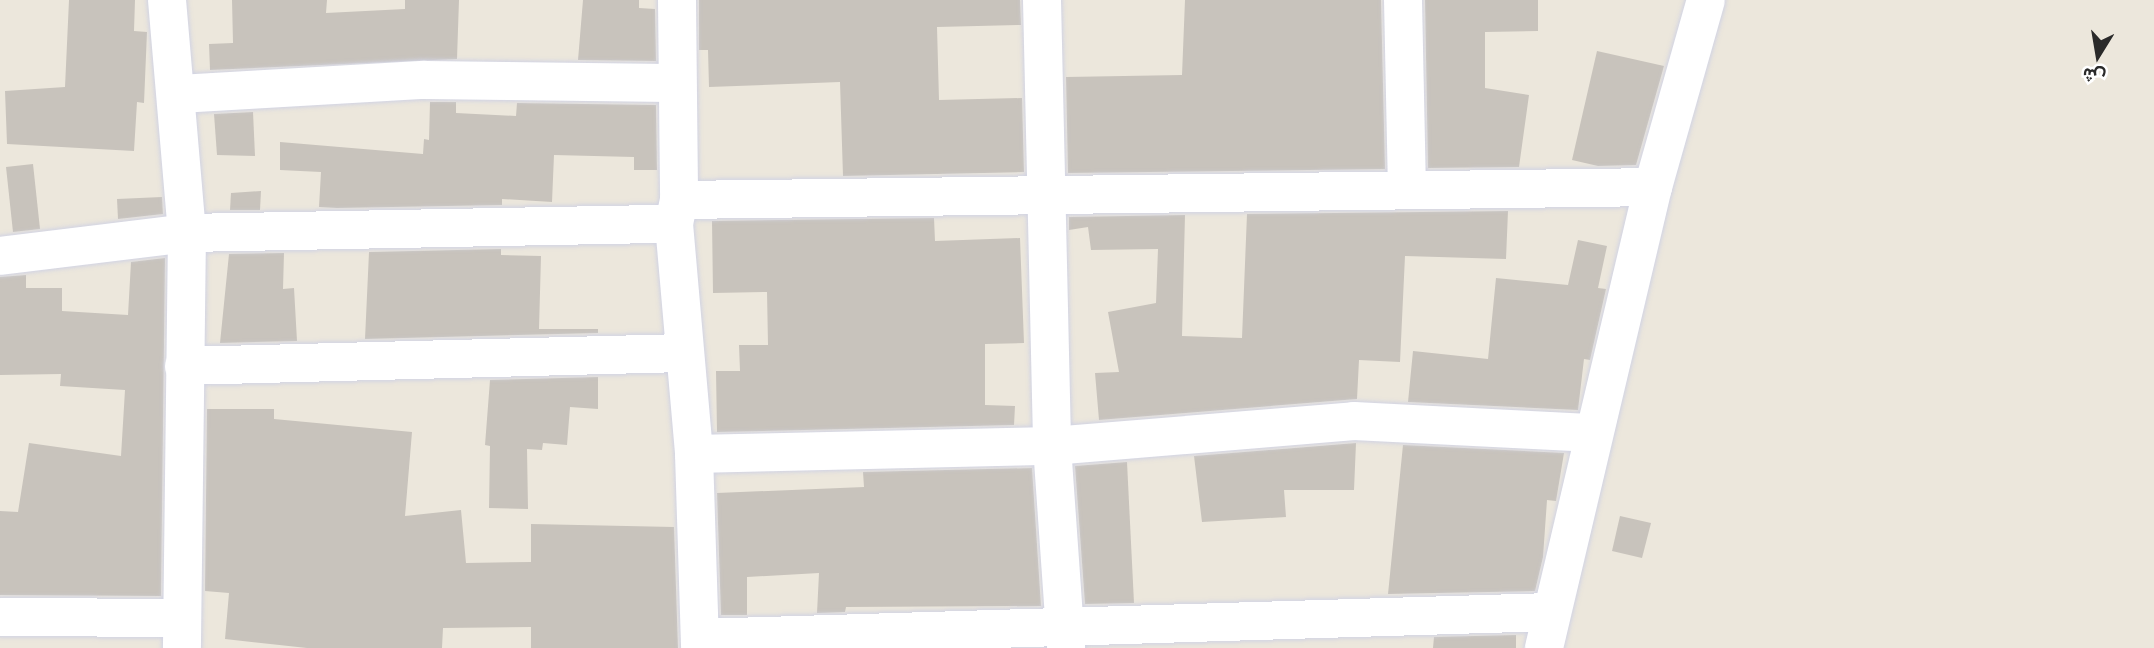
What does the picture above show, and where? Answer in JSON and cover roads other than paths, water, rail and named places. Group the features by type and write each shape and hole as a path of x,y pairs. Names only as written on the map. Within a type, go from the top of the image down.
{"street":[{"path":"0,617 181,633 187,233 179,94 167,0"},
{"path":"677,0 677,212 684,353 694,454 700,643 1547,630 1653,187 1706,0"},
{"path":"1042,0 1052,446 1066,638"},
{"path":"1403,0 1407,188"},
{"path":"179,94 425,80 676,83"},
{"path":"0,256 187,233 1046,193 1653,187"},
{"path":"184,366 684,353"},
{"path":"694,454 1052,446 1354,421 1594,433"}]}
